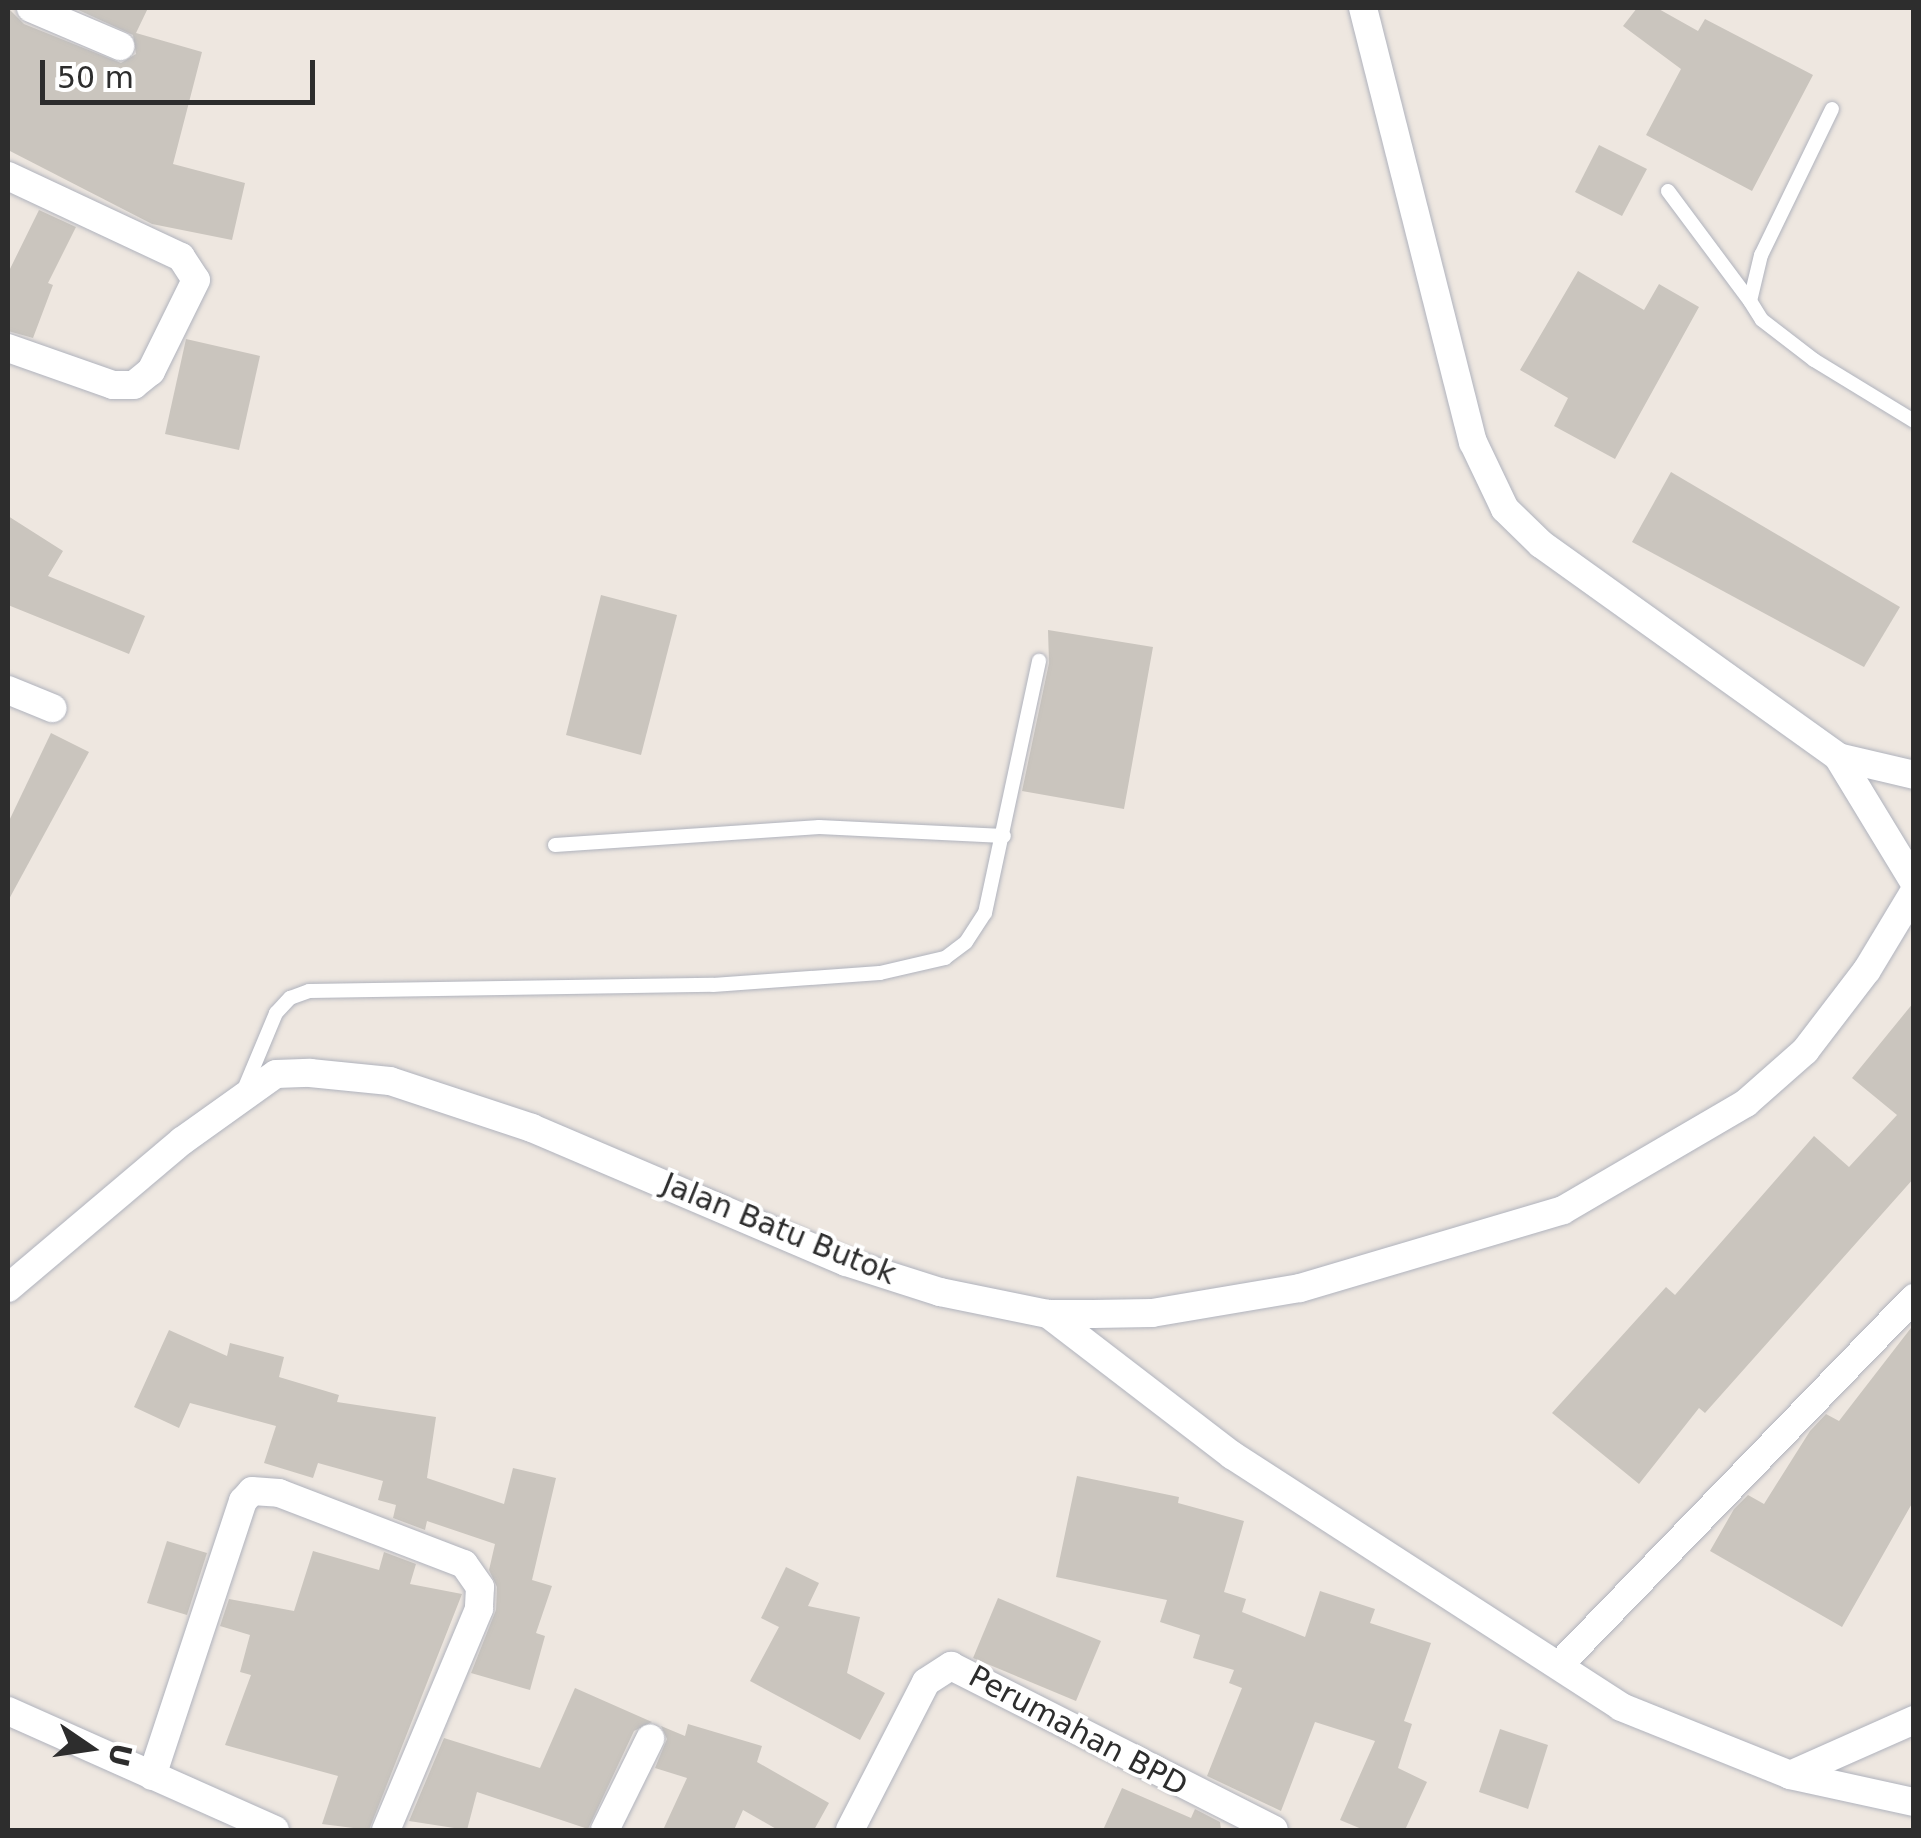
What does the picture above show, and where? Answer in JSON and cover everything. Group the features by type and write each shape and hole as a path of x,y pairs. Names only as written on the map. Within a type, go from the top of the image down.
{"street":[{"path":"31,8 120,46"},
{"path":"1364,8 1473,442 1505,509 1541,544 1838,757 1914,775"},
{"path":"8,176 181,257 196,280 150,371 134,385 113,384 8,348"},
{"path":"8,690 52,708"},
{"path":"1838,757 1914,882"},
{"name":"Jalan Batu Butok","path":"8,1288 182,1142 237,1106 276,1074 390,1081 532,1128 846,1262 940,1292 1048,1314 1152,1313 1300,1288 1563,1210 1746,1104 1805,1051 1867,970 1914,892"},
{"path":"1561,1663 1914,1298"},
{"path":"1048,1314 1232,1455 1561,1663 1621,1707 1790,1774 1914,1802"},
{"path":"152,1776 243,1501 252,1491 279,1493 464,1564 480,1587 479,1609 386,1830"},
{"name":"Perumahan BPD","path":"850,1830 926,1682 951,1666 1274,1830"},
{"path":"8,1710 275,1830"},
{"path":"1790,1774 1914,1720"},
{"path":"604,1830 650,1740"}],"lane":[{"path":"1750,301 1760,255 1832,108"},
{"path":"1668,190 1762,320 1814,360 1914,421"},
{"path":"237,1106 276,1014 290,998 308,991 713,985 930,964 977,930 1004,836 1040,661"},
{"path":"555,846 820,827 1004,836"}],"building":[{"path":"8,8 24,24 121,63 136,54 133,35 74,8 148,8 136,33 202,52 173,164 245,183 232,240 152,224 8,150"},
{"path":"1637,8 1657,8 1698,31 1705,19 1813,75 1752,191 1646,135 1681,69 1623,26"},
{"path":"1599,145 1647,169 1622,216 1575,192"},
{"path":"39,210 76,227 48,283 53,285 33,338 8,331 8,273"},
{"path":"1578,271 1644,310 1659,284 1699,307 1615,459 1554,426 1568,398 1520,370"},
{"path":"186,339 260,356 239,450 165,434"},
{"path":"1671,472 1900,607 1864,667 1632,542"},
{"path":"8,516 63,551 48,576 145,616 129,654 8,605"},
{"path":"601,595 677,615 641,755 566,735"},
{"path":"1048,630 1153,647 1124,809 1022,791 1049,663"},
{"path":"51,733 89,752 8,901 8,823"},
{"path":"1914,1002 1914,1178 1705,1413 1699,1408 1639,1484 1552,1413 1666,1287 1675,1295 1814,1136 1849,1167 1897,1115 1852,1078"},
{"path":"1914,1324 1914,1500 1842,1627 1710,1551 1734,1509 1748,1495 1764,1504 1810,1431 1826,1414 1839,1421"},
{"path":"169,1330 227,1356 230,1343 284,1357 279,1377 339,1395 337,1402 436,1417 427,1478 504,1504 513,1468 556,1478 532,1580 552,1586 536,1633 545,1636 530,1690 471,1673 496,1610 497,1587 489,1570 495,1544 427,1521 425,1530 393,1518 396,1505 378,1500 383,1481 318,1463 313,1478 264,1463 276,1426 190,1403 179,1428 134,1407"},
{"path":"1077,1476 1179,1497 1178,1503 1244,1521 1224,1592 1246,1599 1242,1612 1305,1637 1320,1591 1375,1609 1370,1623 1431,1643 1404,1721 1412,1724 1398,1768 1427,1782 1405,1830 1364,1830 1340,1820 1375,1741 1315,1722 1281,1811 1207,1776 1242,1688 1229,1683 1234,1670 1193,1658 1200,1635 1160,1622 1167,1600 1056,1577"},
{"path":"167,1541 207,1553 187,1615 147,1603"},
{"path":"313,1551 379,1570 384,1552 416,1564 410,1584 462,1594 369,1830 322,1824 338,1776 225,1745 251,1675 240,1672 250,1635 220,1626 229,1599 294,1611"},
{"path":"786,1567 819,1583 808,1606 860,1617 847,1673 885,1693 860,1740 750,1681 779,1627 761,1618"},
{"path":"998,1598 1101,1641 1076,1701 973,1658"},
{"path":"575,1688 652,1722 634,1731 588,1829 477,1792 467,1830 409,1821 444,1738 540,1768"},
{"path":"688,1724 762,1746 757,1762 829,1803 814,1830 778,1830 743,1810 734,1830 663,1830 687,1778 655,1768 667,1739 661,1726 685,1736"},
{"path":"1500,1729 1548,1745 1528,1809 1479,1792"},
{"path":"1122,1788 1191,1818 1195,1809 1220,1822 1221,1830 1103,1830"}]}
